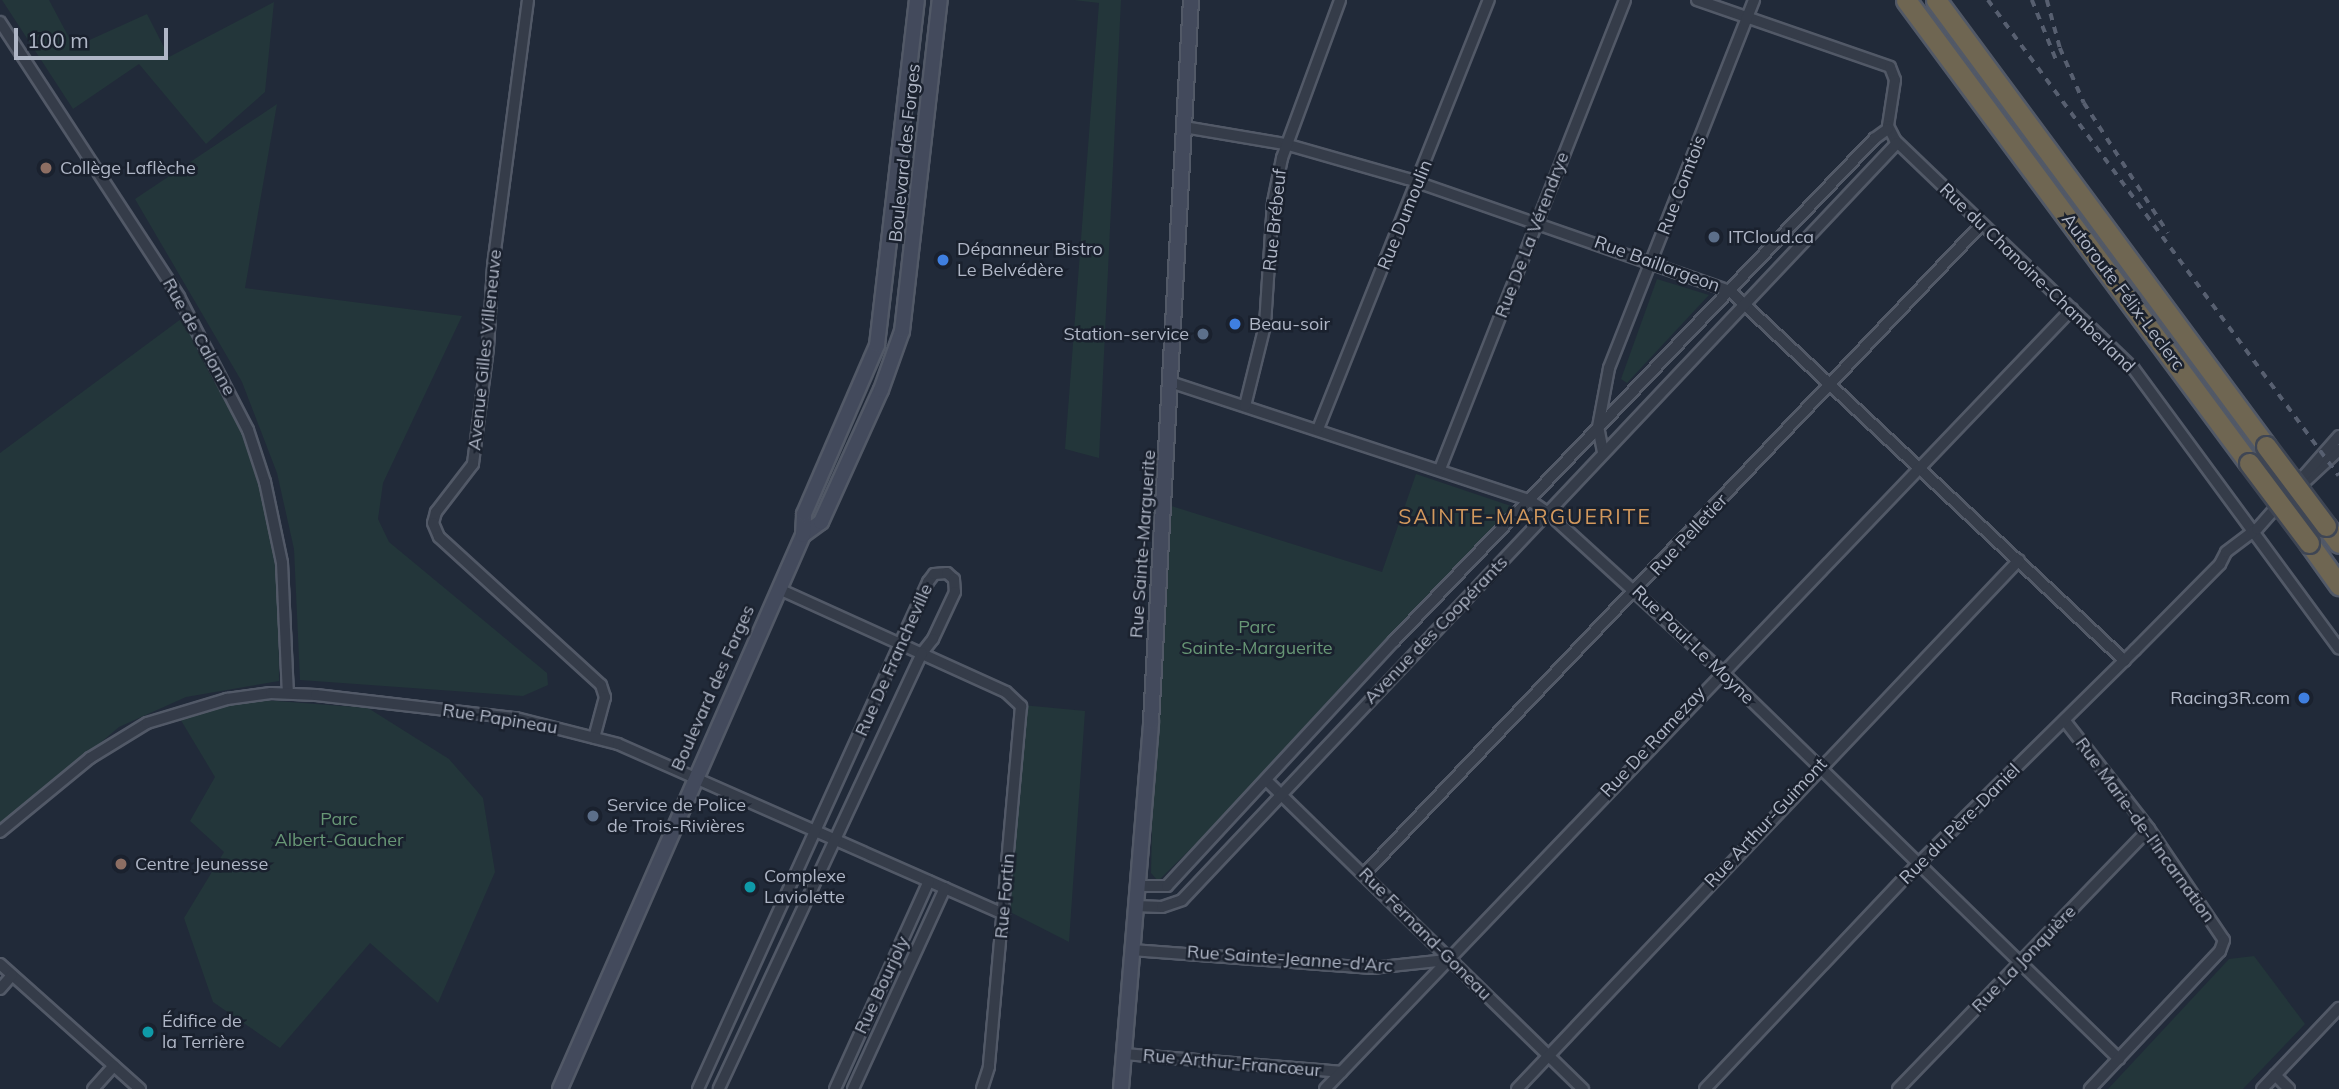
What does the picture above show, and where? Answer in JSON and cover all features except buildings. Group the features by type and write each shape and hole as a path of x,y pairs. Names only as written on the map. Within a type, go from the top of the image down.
{"highway":[{"name":"Autoroute Félix-Leclerc","path":"1906,0 2339,585"},
{"name":"Autoroute Félix-Leclerc","path":"1936,0 2339,543"}],"main road":[{"name":"Boulevard des Forges","path":"561,1089 803,535 804,514 875,351 885,301 917,0"},
{"name":"Boulevard des Forges","path":"803,535 821,522 892,363 907,304 940,0"},
{"name":"Rue Sainte-Marguerite","path":"1121,1089 1173,383 1191,0"},
{"path":"906,103 929,106"},
{"path":"885,301 907,304"}],"street":[{"name":"Avenue Gilles Villeneuve","path":"528,0 493,266 488,348 473,464 436,512 432,523 439,537 601,685 605,697 594,738"},
{"name":"Rue Brébeuf","path":"1245,406 1265,325 1273,202 1285,144 1340,0"},
{"name":"Rue Dumoulin","path":"1318,429 1489,0"},
{"name":"Rue De La Vérendrye","path":"1440,469 1625,0"},
{"path":"1697,0 1887,65 1895,80 1888,129"},
{"name":"Rue Comtois","path":"1603,452 1598,427 1609,368 1754,0"},
{"name":"Rue de Calonne","path":"0,22 179,298 248,430 282,564 288,693"},
{"name":"Rue Baillargeon","path":"1184,127 1285,144 1418,182 1652,261 1730,291 1747,303 2124,661"},
{"name":"Rue du Chanoine-Chamberland","path":"1888,129 1897,143 1981,225 2133,368 2339,648"},
{"name":"Avenue des Coopérants","path":"1136,886 1167,886 1394,640 1888,129"},
{"name":"Avenue des Coopérants","path":"1135,906 1162,907 1182,900 1279,794 1897,143"},
{"name":"Rue Pelletier","path":"1365,873 1636,591 1981,225"},
{"name":"Rue De Ramezay","path":"1325,1089 1721,671 2072,309"},
{"name":"Rue Paul-Le Moyne","path":"1173,383 1440,469 1529,500 1548,512 1721,671 2119,1059"},
{"name":"Rue du Père-Daniel","path":"1704,1089 1919,863 2065,721 2220,564 2228,563 2235,550 2339,436"},
{"name":"Rue du Père-Daniel","path":"2287,496 2315,476 2339,450"},
{"name":"Rue Arthur-Guimont","path":"1517,1089 1818,768 2019,560"},
{"name":"Rue De Francheville","path":"698,1089 930,578 947,573 954,579 955,592 933,639 922,653 719,1089"},
{"path":"779,589 922,653"},
{"path":"1394,640 1411,656"},
{"name":"Rue Fortin","path":"922,653 1018,702 1022,716 988,1072 982,1089"},
{"name":"Rue Papineau","path":"0,832 90,758 139,727 210,702 288,693 505,716 594,738 696,775 1003,914"},
{"name":"Rue Marie-de-l'Incarnation","path":"2065,721 2148,829 2224,940 2220,951 2119,1059"},
{"name":"Rue Fernand-Goneau","path":"1266,780 1365,873 1447,960 1583,1089"},
{"name":"Rue La Jonquière","path":"1898,1089 2148,829"},
{"name":"Rue Bourjoly","path":"835,1089 929,881"},
{"name":"Rue Bourjoly","path":"853,1089 945,888"},
{"name":"Rue Sainte-Jeanne-d'Arc","path":"1132,950 1372,968 1447,960"},
{"path":"0,964 141,1089"},
{"path":"0,989 12,975"},
{"path":"2262,1089 2339,1008"},
{"name":"Rue Arthur-Francœur","path":"1123,1054 1341,1072"},
{"path":"2090,1089 2119,1059"},
{"path":"93,1089 114,1066"},
{"path":"2275,1075 2289,1089"}],"green space":[{"path":"2,0 49,0 74,47 147,14 169,57 274,2 265,92 206,144 139,64 73,109"},
{"path":"1074,0 1121,0 1099,458 1065,449 1099,3"},
{"path":"277,104 245,288 462,316 383,483 378,519 389,542 547,673 548,685 523,696 300,680 294,549 277,473 242,382 135,199"},
{"path":"1657,279 1709,295 1627,383 1621,379"},
{"path":"185,316 231,384 259,470 278,561 279,681 186,697 119,727 0,828 0,453"},
{"name":"Parc Sainte-Marguerite","path":"1416,474 1520,509 1263,778 1158,881 1151,873 1157,598 1165,504 1382,572"},
{"name":"Parc Albert-Gaucher","path":"250,699 368,708 449,759 483,798 495,872 438,1003 370,943 280,1048 213,1002 184,918 224,852 190,821 215,777 179,717"},
{"path":"1022,705 1085,711 1069,942 1002,908"},
{"path":"2254,956 2305,1024 2243,1089 2108,1089 2229,959"}],"railway":[{"path":"1988,0 2339,476"},
{"path":"2032,0 2057,62"},
{"path":"2047,0 2060,48 2084,103 2168,233"}],"place":[{"name":"Collège Laflèche","path":"46,168"},
{"name":"ITCloud.ca","path":"1714,237"},
{"name":"Dépanneur Bistro Le Belvédère","path":"943,260"},
{"name":"Beau-soir","path":"1235,324"},
{"name":"Station-service","path":"1203,334"},
{"name":"Racing3R.com","path":"2304,698"},
{"name":"Service de Police de Trois-Rivières","path":"593,816"},
{"name":"Centre Jeunesse","path":"121,864"},
{"name":"Complexe Laviolette","path":"750,887"},
{"name":"Édifice de la Terrière","path":"148,1032"}],"district":[{"name":"SAINTE-MARGUERITE","path":"1525,516"}]}
